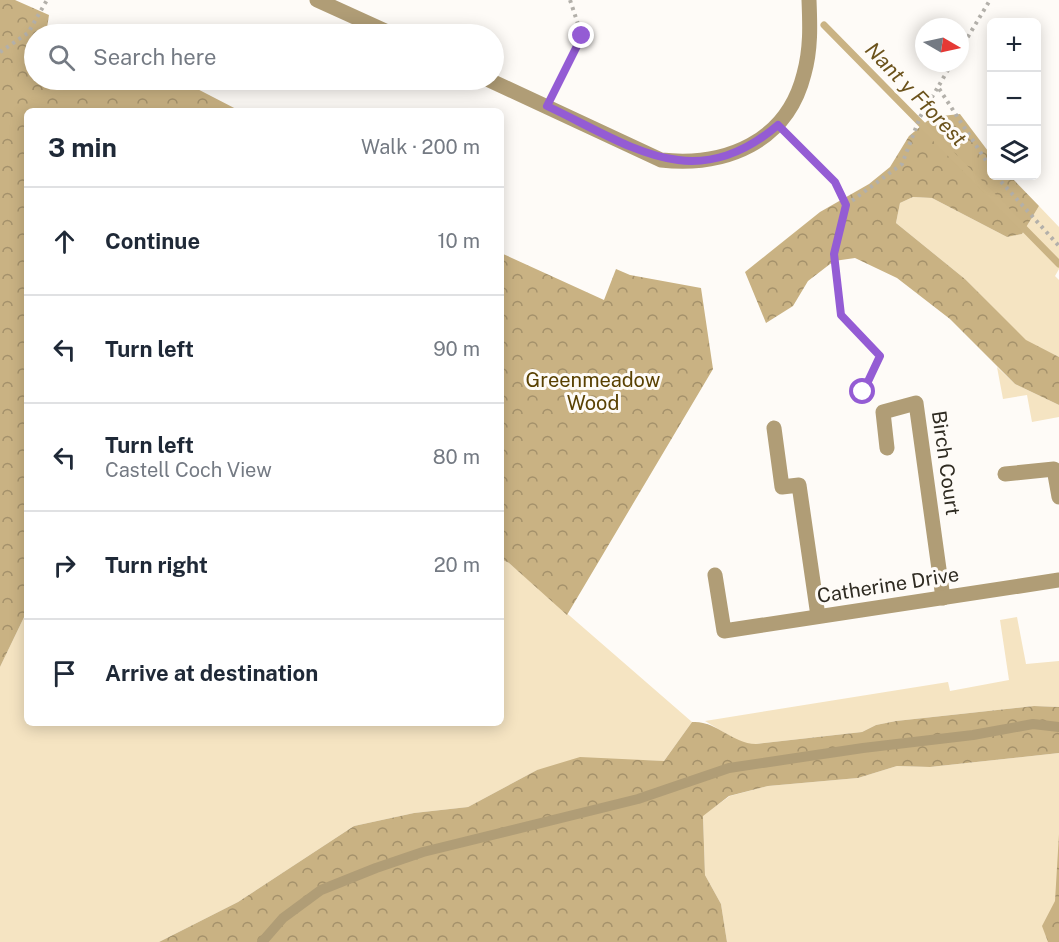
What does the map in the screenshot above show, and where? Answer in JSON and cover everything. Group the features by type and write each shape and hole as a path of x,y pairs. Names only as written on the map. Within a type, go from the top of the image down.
{"street":[{"path":"317,0 370,24"},
{"path":"504,87 661,160 707,161 734,153 761,140 778,125 795,99 804,74 810,42 809,0"},
{"name":"Birch Court","path":"883,412 916,403 943,598"},
{"path":"883,412 888,448"},
{"path":"774,428 782,487 799,485 818,616"},
{"path":"1005,474 1054,469 1059,497"},
{"name":"Catherine Drive","path":"715,575 724,631 1059,580"}],"lane":[{"path":"262,942 283,918 321,890 376,868 423,852 638,800 729,768 1033,724 1059,727"}],"path":[{"path":"33,24 47,0"},
{"path":"547,106 582,36 570,0"},
{"path":"969,35 990,0"},
{"path":"0,52 24,36"},
{"path":"846,205 902,164 920,117 947,72"},
{"path":"938,87 987,162"},
{"path":"778,125 835,182 846,205 834,254 841,315 880,356 863,392 883,412"},
{"path":"1000,180 1059,246"}],"shaded area":[{"path":"913,197 932,198 1007,237 1022,234 1039,206 1059,227 1059,269 1055,276 1059,280 1059,357 1026,341 965,279 896,223 900,203"},
{"path":"997,367 1015,384 1059,405 1059,417 1032,422 1027,395 1003,399"},
{"path":"504,560 692,722 664,761 626,760 537,770 468,807 414,813 354,826 238,902 159,942 0,942 0,667 24,617 24,726 504,726"},
{"path":"1017,617 1026,664 1059,661 1059,707 1034,706 896,721 876,725 862,732 756,744 743,744 705,721 948,682 950,691 1009,680 1000,620"},
{"path":"1059,753 1059,942 727,942 721,904 705,875 703,815 730,796 768,786 858,778 897,766 930,767"}],"green space":[{"path":"0,0 15,0 49,15 48,24 24,24 24,90 199,90 234,108 24,108 24,617 0,667"},
{"path":"960,114 987,150 987,180 1014,180 1039,206 1022,234 1007,237 932,198 913,197 900,203 896,223 965,279 1026,340 1059,357 1059,405 1015,384 950,319 897,278 855,258 834,261 808,281 793,306 766,323 745,272 820,212 869,184 890,167 909,136 932,117"},
{"name":"Greenmeadow Wood","path":"504,254 604,300 616,269 630,275 701,288 713,369 567,615 504,560"},
{"path":"1034,706 1059,707 1059,753 930,767 897,766 858,778 768,786 729,796 703,816 705,875 721,904 727,942 159,942 238,902 354,826 414,813 468,807 537,770 580,757 664,761 692,722 709,724 739,740 756,744 862,732 876,725 896,721"},
{"path":"1059,834 1059,942 1048,942 1042,926 1055,901"}],"waterway":[{"name":"Nant y Fforest","path":"824,25 1059,264"}],"route":[{"path":"582,36 547,106 661,160 707,161 734,153 761,140 778,125 835,182 846,205 834,254 841,315 880,356 863,392"}]}
